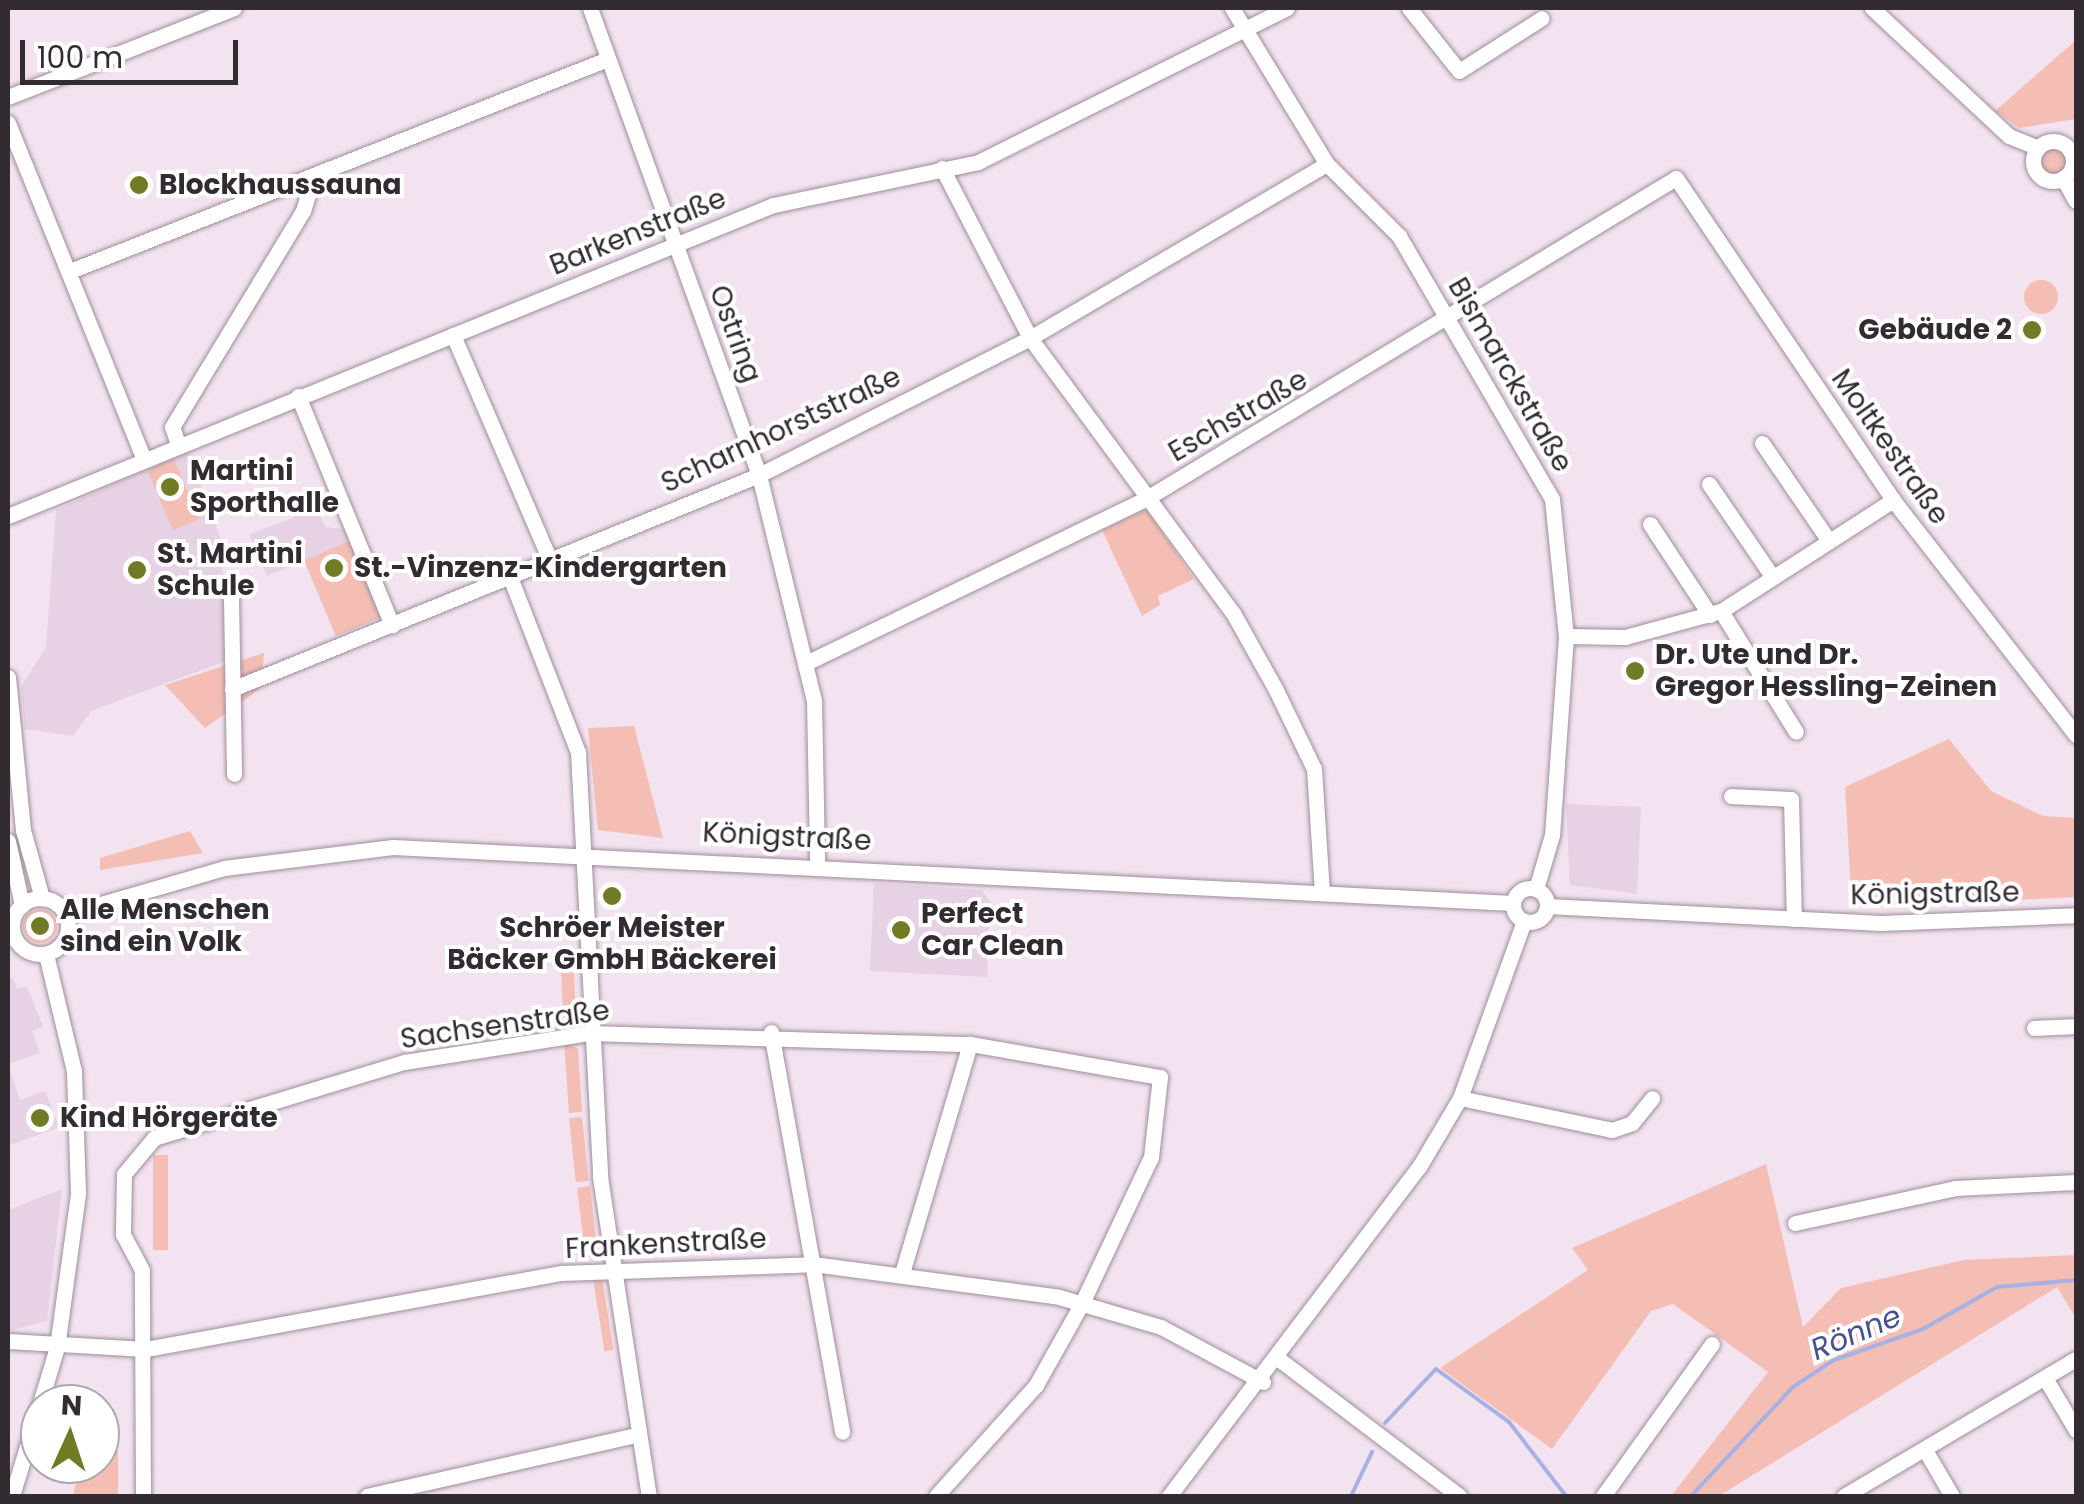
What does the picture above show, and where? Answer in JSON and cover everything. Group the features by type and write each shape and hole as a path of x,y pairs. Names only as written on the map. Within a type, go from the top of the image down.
{"street":[{"path":"8,97 234,8"},
{"name":"Ostring","path":"590,8 605,60 759,474 806,662 819,751 816,863"},
{"name":"Bismarckstraße","path":"1232,8 1327,164 1399,236 1452,320 1552,499 1566,636 1552,835 1536,889"},
{"name":"Barkenstraße","path":"8,516 675,243 801,197 942,168 1051,130 1287,8"},
{"path":"1409,8 1459,71 1542,18"},
{"path":"1872,8 2009,136 2038,148 2071,141 2073,158 2064,178"},
{"path":"70,271 605,60"},
{"path":"8,124 144,459"},
{"path":"2038,148 2037,174 2064,178"},
{"name":"Scharnhorststraße","path":"232,689 759,474 1030,338 1327,164"},
{"path":"942,168 1030,338 1233,612 1314,768 1322,893"},
{"path":"178,444 172,427 303,211 313,178"},
{"name":"Eschstraße","path":"806,662 1147,498 1452,320 1676,178"},
{"name":"Moltkestraße","path":"1676,178 1893,500 2076,736"},
{"path":"2064,178 2076,200"},
{"path":"453,335 549,558"},
{"path":"298,396 392,625"},
{"path":"1762,443 1827,538"},
{"path":"1709,484 1772,576"},
{"path":"1566,636 1624,637 1716,613 1827,538 1893,500"},
{"path":"1650,524 1796,732"},
{"path":"510,577 578,752 589,1034 610,1269 649,1496"},
{"path":"231,598 234,774"},
{"path":"8,677 23,830 42,898 66,914 66,939 46,954 24,949 10,931 22,905 8,841"},
{"path":"1731,796 1790,799 1794,919"},
{"name":"Königstraße","path":"66,914 159,884 319,852 579,852 1513,904"},
{"path":"1169,1496 1280,1360 1460,1098 1524,920 1547,906 1536,889 1513,904 1524,920"},
{"path":"22,905 42,898"},
{"name":"Königstraße","path":"1547,906 1794,919 2076,915"},
{"path":"8,957 24,949"},
{"path":"12,1488 57,1348 78,1130 46,954"},
{"path":"2034,1028 2076,1026"},
{"path":"771,1032 842,1432"},
{"name":"Sachsenstraße","path":"143,1496 146,1349 142,1270 122,1234 124,1174 154,1138 404,1062 589,1034 771,1032 970,1044 1160,1077 1151,1157 1082,1303"},
{"path":"904,1270 970,1044"},
{"path":"1460,1098 1612,1130 1632,1123 1652,1098"},
{"path":"1795,1222 1956,1188 2076,1182"},
{"name":"Frankenstraße","path":"8,1341 57,1348 146,1349 510,1281 610,1269 812,1264 904,1270 1082,1303 1161,1328 1263,1382"},
{"path":"936,1496 1036,1385 1082,1303"},
{"path":"1604,1496 1712,1344"},
{"path":"1844,1496 2076,1359"},
{"path":"1280,1360 1458,1496"},
{"path":"2045,1378 2076,1430"},
{"path":"368,1496 636,1434"},
{"path":"1925,1450 1952,1496"}],"shaded area":[{"path":"2076,40 2076,119 2019,128 1995,111"},
{"path":"2053,144 2065,149 2070,161 2065,173 2053,178 2041,173 2036,161 2041,149"},
{"path":"2041,280 2053,285 2058,297 2053,309 2041,314 2029,309 2024,297 2029,285"},
{"name":"St. Martini Schule","path":"188,451 222,542 226,661 91,711 73,736 25,729 21,687 46,647 56,510"},
{"name":"Martini Sporthalle","path":"174,459 199,519 173,530 147,470"},
{"name":"St.-Vinzenz-Kindergarten","path":"312,495 325,527 344,529 382,617 336,636 304,561 267,576 249,534 294,518 289,505"},
{"path":"1147,509 1194,579 1158,596 1160,605 1142,616 1102,530"},
{"path":"350,541 382,616 336,636 304,561"},
{"path":"264,653 261,688 205,728 165,685"},
{"path":"634,726 663,838 598,830 588,728"},
{"path":"1949,739 1991,791 2043,816 2076,818 2076,897 1852,908 1845,787"},
{"path":"1566,804 1641,807 1637,894 1570,885"},
{"path":"190,831 203,853 100,870 100,858"},
{"path":"874,883 982,890 990,902 987,977 870,971"},
{"path":"40,909 52,914 57,926 52,938 40,943 28,938 23,926 28,914"},
{"path":"561,971 574,973 576,1023 564,1030"},
{"path":"13,977 17,989 27,986 43,1027 32,1031 40,1053 8,1064 8,980"},
{"path":"564,1042 578,1049 582,1112 569,1113"},
{"path":"8,1064 20,1100 45,1091 59,1127 8,1146"},
{"path":"582,1117 589,1181 576,1182 569,1118"},
{"path":"153,1155 168,1155 168,1250 153,1250"},
{"path":"1766,1164 1803,1327 1841,1288 1964,1260 2076,1255 2076,1318 2057,1287 1719,1496 1671,1496 1768,1372 1673,1304 1651,1311 1552,1449 1440,1368 1588,1270 1572,1248"},
{"path":"590,1186 597,1250 586,1260 577,1188"},
{"path":"62,1189 47,1321 8,1331 8,1210"},
{"path":"602,1278 613,1350 605,1352 593,1279"},
{"path":"75,1484 118,1484 118,1496 73,1496"}],"waterway":[{"name":"Rönne","path":"1691,1496 1793,1387 1834,1360 1923,1329 1997,1287 2076,1280"},
{"name":"Rönne","path":"1385,1423 1436,1369 1509,1422 1566,1496"},
{"name":"Rönne","path":"1351,1496 1372,1452"}],"place":[{"name":"Blockhaussauna","path":"139,185"},
{"name":"Gebäude 2","path":"2032,330"},
{"name":"Martini Sporthalle","path":"170,487"},
{"name":"St.-Vinzenz-Kindergarten","path":"334,568"},
{"name":"St. Martini Schule","path":"137,570"},
{"name":"Dr. Ute und Dr. Gregor Hessling-Zeinen","path":"1635,671"},
{"name":"Schröer Meister Bäcker GmbH Bäckerei","path":"612,896"},
{"name":"Alle Menschen sind ein Volk","path":"40,926"},
{"name":"Perfect Car Clean","path":"901,930"},
{"name":"Kind Hörgeräte","path":"40,1118"}]}
